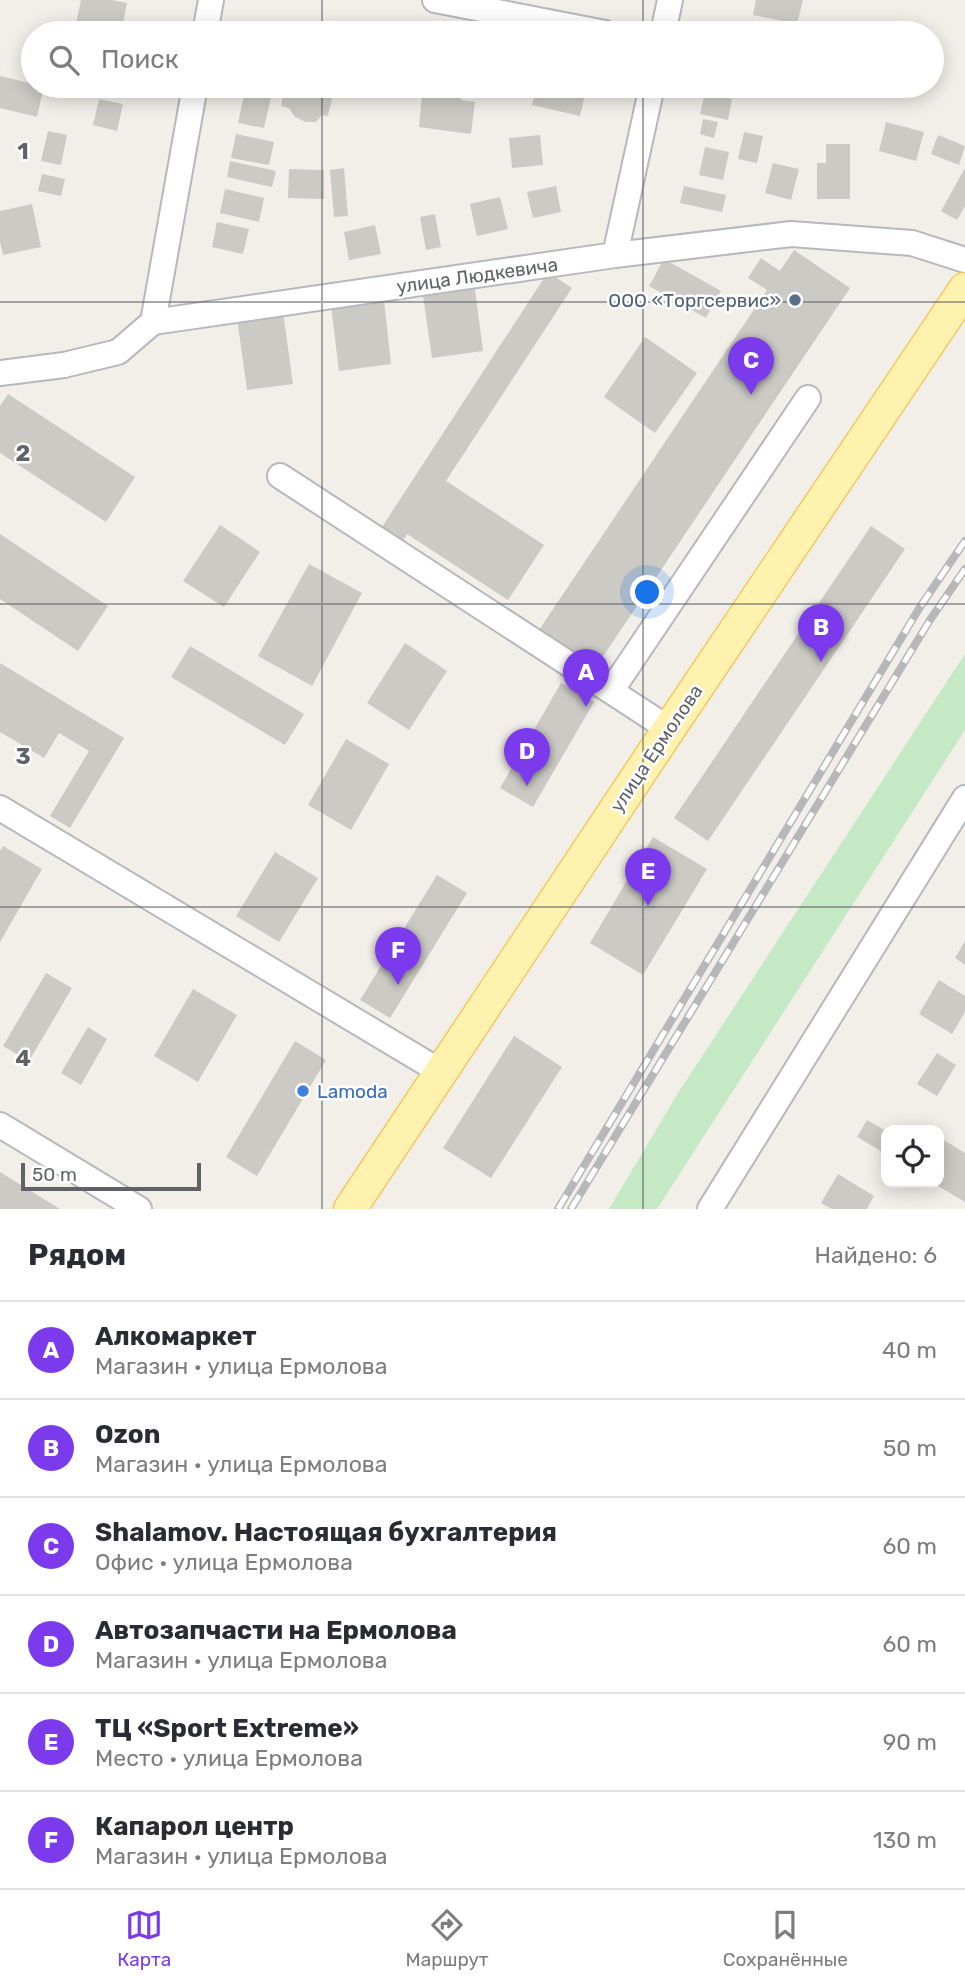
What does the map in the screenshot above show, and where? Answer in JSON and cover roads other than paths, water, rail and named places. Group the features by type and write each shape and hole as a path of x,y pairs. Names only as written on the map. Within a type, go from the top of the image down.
{"main road":[{"name":"улица Ермолова","path":"350,1209 668,729 965,289"}],"street":[{"path":"207,21 211,0"},
{"path":"435,0 543,21"},
{"path":"666,21 670,0"},
{"path":"0,373 64,365 118,352 153,322 193,98"},
{"path":"615,255 649,98"},
{"name":"улица Людкевича","path":"153,322 615,255 791,234 912,243 965,260"},
{"path":"611,691 808,398"},
{"path":"280,476 668,729"},
{"path":"710,1209 965,798"},
{"path":"0,808 440,1072"},
{"path":"0,1125 139,1209"}],"railway":[{"path":"558,1209 920,607 965,541"},
{"path":"571,1209 930,620 965,569"}],"place":[{"name":"ООО «Торгсервис»","path":"795,300"},
{"name":"Shalamov. Настоящая бухгалтерия","path":"751,395"},
{"name":"Ozon","path":"821,662"},
{"name":"Алкомаркет","path":"586,707"},
{"name":"Автозапчасти на Ермолова","path":"527,786"},
{"name":"ТЦ «Sport Extreme»","path":"648,906"},
{"name":"Капарол центр","path":"398,985"},
{"name":"Lamoda","path":"303,1091"}]}
